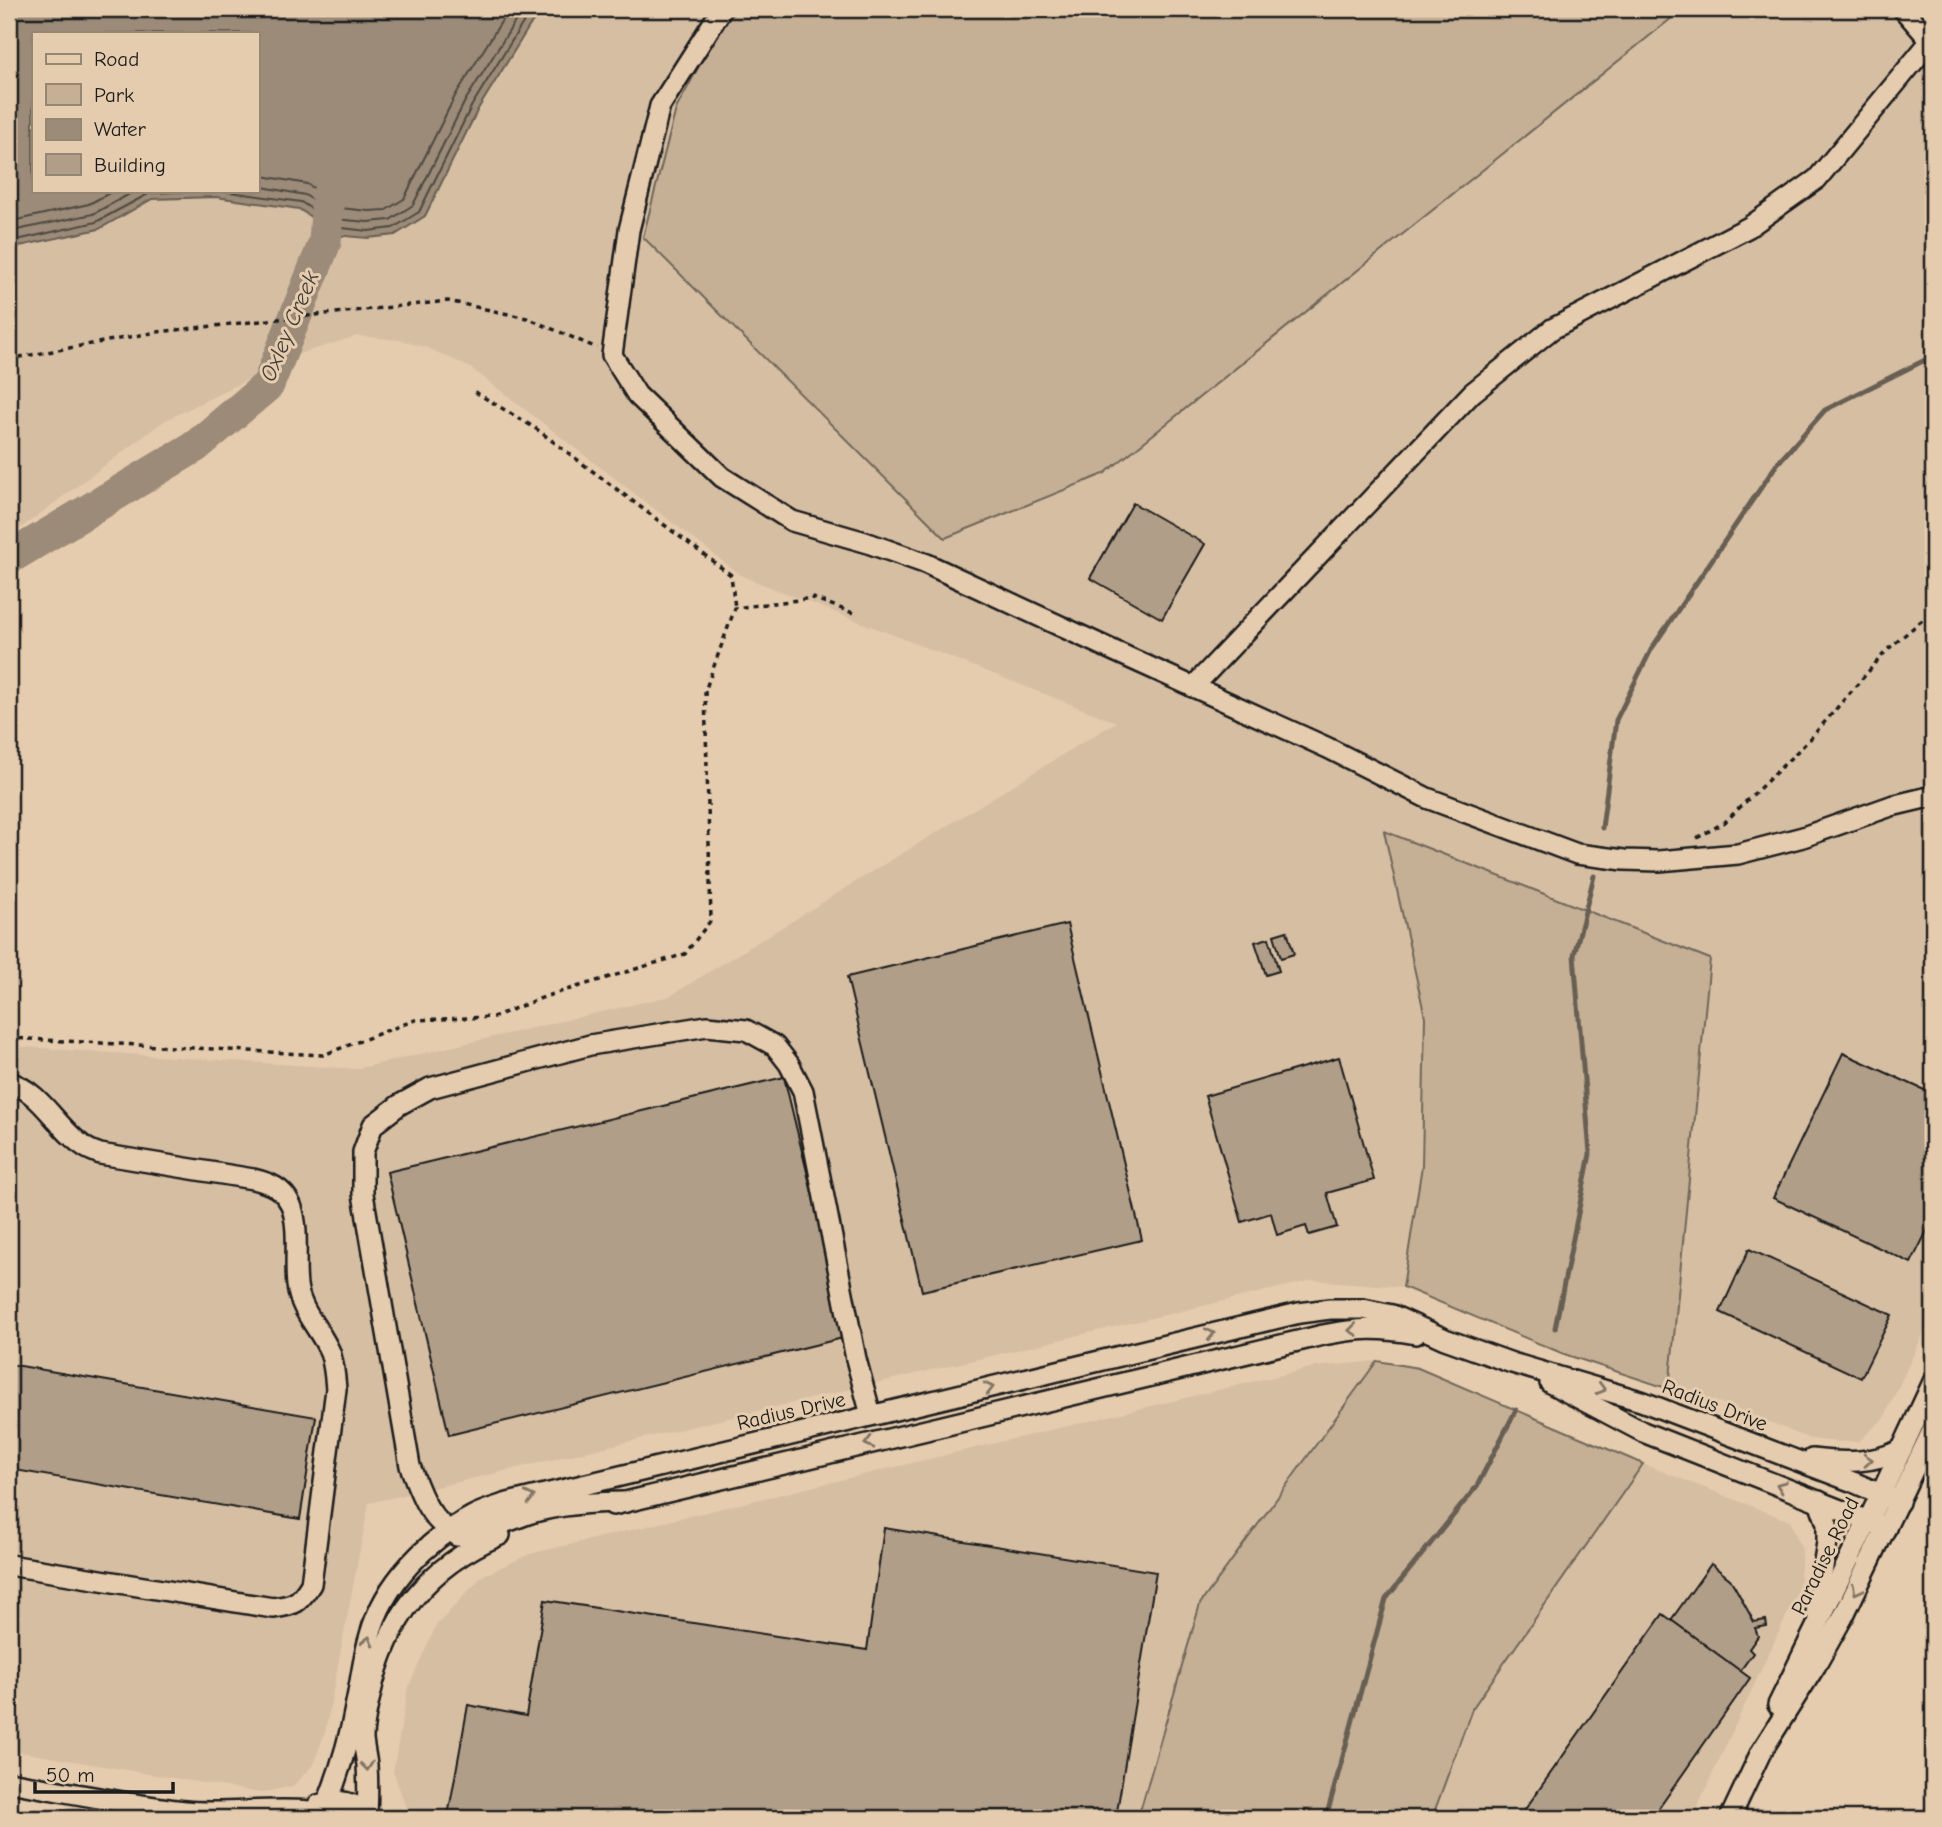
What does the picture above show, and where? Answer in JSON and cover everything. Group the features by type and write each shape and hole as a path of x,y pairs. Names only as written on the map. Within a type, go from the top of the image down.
{"street":[{"path":"722,9 660,106 629,230 611,355 637,395 722,477 792,521 927,564 1328,748 1427,798 1577,854 1659,861 1738,854 1803,837 1891,806 1933,796"},
{"path":"1193,687 1472,393 1552,329 1749,227 1817,179 1932,39 1903,9"},
{"path":"625,1502 585,1502 548,1509 457,1536 431,1513 423,1502 410,1466 363,1194 363,1152 373,1125 399,1105 430,1088 590,1045 707,1026 746,1030 775,1046 789,1064 803,1091 856,1359 871,1415"},
{"path":"9,1082 21,1085 35,1097 85,1148 100,1154 253,1179 273,1184 283,1193 294,1217 297,1287 305,1310 329,1351 336,1389 311,1584 300,1600 273,1608 9,1565"},
{"name":"Radius Drive","path":"328,1801 339,1772 356,1705 370,1632 383,1602 402,1574 422,1552 448,1530 475,1514 508,1503 746,1444 1299,1313 1363,1309 1392,1315 1444,1339 1511,1363 1642,1401 1890,1498"},
{"name":"Radius Drive","path":"368,1816 369,1791 363,1737 375,1674 384,1646 400,1615 420,1589 446,1566 480,1544 511,1530 1132,1379 1356,1329 1388,1329 1444,1339"},
{"name":"Radius Drive","path":"1511,1363 1643,1432 1886,1528"},
{"path":"958,1395 967,1407 976,1408 1071,1384 1132,1379"},
{"name":"Paradise Road","path":"1730,1818 1761,1752 1844,1615 1886,1528 1902,1449 1933,1382"},
{"path":"746,1444 794,1443 897,1419 908,1419 916,1423 918,1431"},
{"name":"Paradise Road","path":"1761,1752 1769,1726 1867,1520 1890,1498 1933,1429"},
{"path":"1783,1455 1834,1462 1878,1460 1902,1449"},
{"path":"1812,1634 1827,1542 1827,1524 1819,1501"},
{"path":"430,1581 445,1556 449,1543 448,1530"},
{"path":"9,1782 187,1811 243,1812 287,1809 306,1815 328,1801 349,1803 359,1807 368,1816"},
{"path":"187,1811 206,1818"}],"path":[{"path":"9,359 157,332 448,300 527,318 611,355"},
{"path":"9,1038 323,1055 415,1020 493,1017 544,997 685,954 712,920 705,691 735,608 731,575 535,428 475,392"},
{"path":"735,608 813,598 853,613"},
{"path":"1692,841 1725,822 1810,739 1888,650 1933,611"}],"shaded area":[{"path":"9,9 1933,9 1933,1313 1884,1418 1859,1441 1810,1439 1728,1405 1669,1389 1710,959 1384,832 1425,1017 1422,1166 1403,1287 1313,1280 369,1503 325,1733 313,1765 293,1786 261,1793 9,1750 9,1046 356,1069 670,996 1116,722 742,576 471,368 428,348 400,340 357,336 302,353 164,421 9,537"},
{"path":"1377,1361 1200,1604 1138,1818 410,1818 393,1771 408,1688 436,1626 482,1576 530,1554 1315,1367"},
{"path":"1643,1464 1790,1521 1802,1550 1799,1589 1692,1818 1432,1818 1472,1709"}],"green space":[{"path":"734,9 1683,9 1104,474 945,538 643,237 676,109 713,40"},
{"path":"1384,831 1710,959 1669,1389 1564,1354 1403,1287 1422,1166 1425,1017"},
{"path":"1377,1361 1418,1368 1643,1464 1472,1709 1432,1818 1138,1818 1200,1604"}],"water":[{"path":"9,9 549,9 532,22 478,109 425,216 395,235 368,238 334,235 325,242 315,220 299,209 216,197 152,199 99,229 15,247 9,245"}],"building":[{"path":"1133,503 1205,544 1162,619 1090,578"},
{"path":"1067,924 1142,1240 922,1291 847,977"},
{"path":"1287,931 1294,954 1281,958 1274,935"},
{"path":"1269,938 1279,971 1266,975 1255,942"},
{"path":"1843,1053 1933,1094 1933,1219 1911,1263 1773,1198"},
{"path":"1339,1057 1374,1180 1327,1193 1337,1227 1309,1235 1306,1226 1277,1235 1271,1213 1242,1222 1205,1096"},
{"path":"784,1077 847,1337 449,1435 387,1172"},
{"path":"1749,1249 1892,1315 1861,1378 1720,1312"},
{"path":"9,1364 316,1417 300,1519 9,1469"},
{"path":"884,1528 1156,1572 1116,1818 448,1816 468,1705 526,1716 545,1600 867,1650"},
{"path":"1711,1564 1730,1579 1754,1622 1766,1620 1767,1626 1755,1628 1758,1636 1749,1649 1753,1653 1740,1671 1671,1620"},
{"path":"1663,1614 1750,1678 1652,1818 1519,1818"}],"waterway":[{"name":"Oxley Creek","path":"9,558 196,446 268,385 325,242 328,196"},
{"path":"1602,828 1616,720 1652,648 1777,464 1825,410 1933,356"},
{"path":"1555,1328 1590,1154 1574,955 1594,876"},
{"path":"1326,1818 1386,1599 1477,1486 1516,1410"}]}
